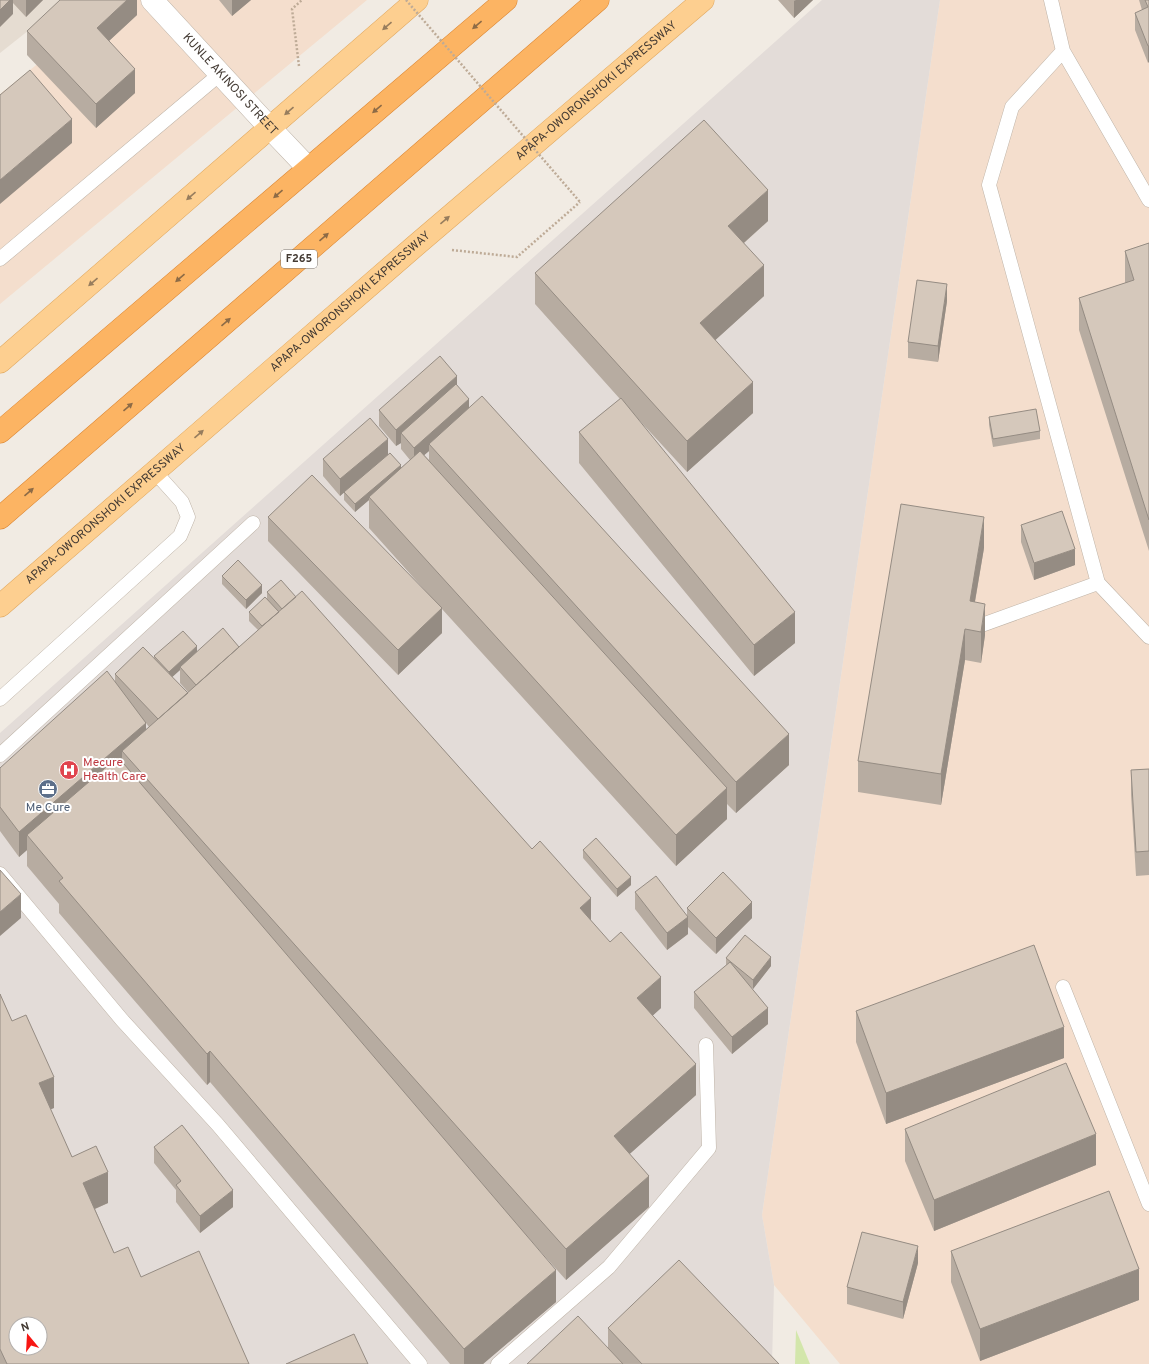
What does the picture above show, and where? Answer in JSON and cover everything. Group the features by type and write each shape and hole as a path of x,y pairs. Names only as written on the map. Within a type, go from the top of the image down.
{"highway":[{"path":"0,432 506,0"},
{"name":"F265","path":"0,518 598,0"}],"main road":[{"path":"0,362 417,0"},
{"name":"APAPA-OWORONSHOKI EXPRESSWAY","path":"0,606 415,246 703,0"}],"street":[{"name":"KUNLE AKINOSI STREET","path":"152,0 308,168"}],"lane":[{"path":"1051,0 1064,51 1149,200"},
{"path":"1064,51 1012,107 989,185 1098,583 1149,637"},
{"path":"0,259 220,74"},
{"path":"0,699 180,536 188,517 182,502 154,472"},
{"path":"0,755 254,523"},
{"path":"979,626 1098,583"},
{"path":"0,874 122,1020 218,1126 420,1364"},
{"path":"1063,987 1149,1204"},
{"path":"498,1364 610,1267 709,1148 706,1045"}],"path":[{"path":"302,0 292,9 303,99"},
{"path":"406,0 580,202 517,257 415,246"}],"shaded area":[{"path":"0,0 67,0 0,53"},
{"path":"105,0 367,0 0,304 0,94 110,6"},
{"path":"822,0 940,0 762,1215 774,1285 772,1364 0,1364 0,733"},
{"path":"940,0 1149,0 1149,1364 840,1364 774,1285 762,1215"}],"green space":[{"path":"796,1330 810,1364 795,1364"}],"building":[{"path":"0,0 10,0 0,10"},
{"path":"60,0 127,0 97,28 135,69 96,104 27,31"},
{"path":"1145,0 1149,0 1149,46 1135,13 1148,7"},
{"path":"30,70 72,119 0,180 0,95"},
{"path":"704,120 768,190 728,226 764,265 700,323 753,382 687,441 535,273"},
{"path":"1149,243 1149,520 1079,298 1134,280 1125,251"},
{"path":"917,280 947,284 938,346 908,342"},
{"path":"440,356 457,376 396,430 379,410"},
{"path":"456,384 469,399 414,448 401,433"},
{"path":"482,396 789,734 736,782 429,444"},
{"path":"621,398 795,612 754,645 579,432"},
{"path":"1036,409 1040,431 993,439 989,417"},
{"path":"370,418 388,439 340,479 323,459"},
{"path":"420,451 727,788 676,835 369,497"},
{"path":"390,453 401,465 355,504 344,492"},
{"path":"312,475 442,608 398,650 268,517"},
{"path":"901,504 984,517 970,601 985,604 981,632 965,629 941,774 858,761"},
{"path":"1062,511 1075,549 1034,563 1021,525"},
{"path":"238,560 262,585 246,600 222,576"},
{"path":"281,580 296,597 282,609 267,592"},
{"path":"302,591 532,849 540,841 591,898 580,908 610,942 621,932 661,977 637,998 696,1064 614,1136 649,1176 566,1249 122,751"},
{"path":"265,597 279,612 262,626 249,612"},
{"path":"223,628 239,647 196,685 180,667"},
{"path":"183,631 197,646 169,672 154,656"},
{"path":"143,647 188,693 158,719 115,674"},
{"path":"107,671 146,723 19,832 0,807 0,768"},
{"path":"118,757 556,1270 464,1349 210,1051 207,1054 59,881 63,878 27,835"},
{"path":"1149,769 1149,851 1136,852 1131,770"},
{"path":"596,838 631,877 617,889 583,850"},
{"path":"0,870 21,894 0,912"},
{"path":"723,872 752,902 716,938 687,908"},
{"path":"656,876 688,917 667,933 635,892"},
{"path":"745,935 771,957 753,980 726,958"},
{"path":"1034,945 1064,1027 886,1093 856,1011"},
{"path":"730,962 768,1008 732,1037 694,992"},
{"path":"0,994 12,1021 26,1015 54,1077 39,1083 72,1157 96,1146 108,1172 83,1183 114,1253 128,1247 141,1277 199,1251 249,1364 7,1364 0,1349"},
{"path":"1066,1063 1096,1134 934,1200 905,1129"},
{"path":"182,1125 233,1190 200,1216 176,1185 181,1181 154,1147"},
{"path":"1109,1191 1139,1269 980,1329 951,1251"},
{"path":"862,1232 918,1246 903,1302 847,1287"},
{"path":"679,1260 779,1364 642,1364 608,1328"},
{"path":"578,1316 623,1364 527,1364"},
{"path":"354,1334 368,1364 286,1364"}],"place":[{"name":"Mecure Health Care","path":"69,770"},
{"name":"Me Cure","path":"48,789"}]}
